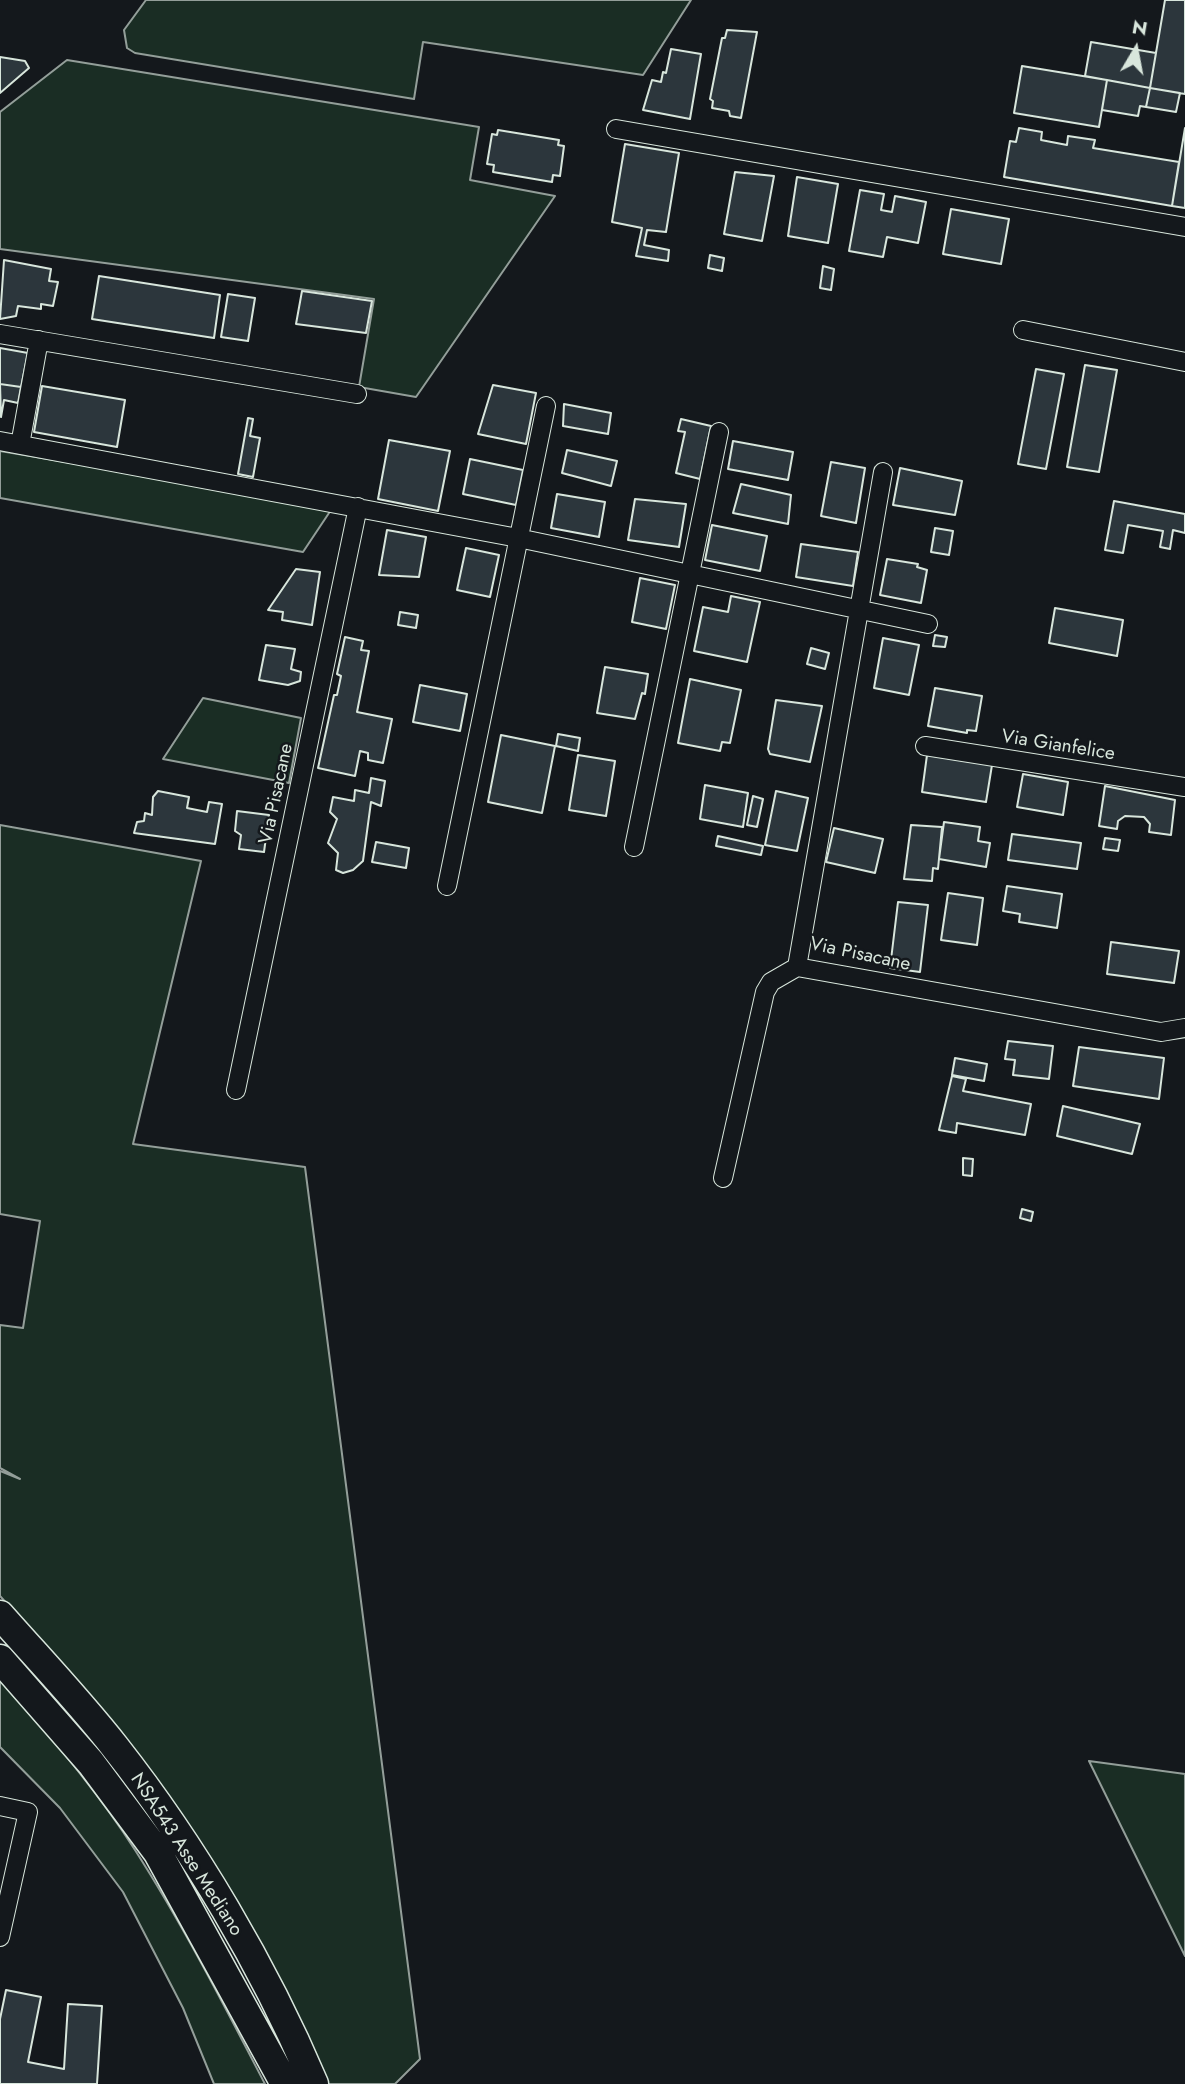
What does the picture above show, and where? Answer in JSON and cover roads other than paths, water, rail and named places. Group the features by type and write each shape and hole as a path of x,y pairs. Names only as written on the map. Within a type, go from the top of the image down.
{"highway":[{"name":"NSA543 Asse Mediano","path":"0,1615 114,1746 169,1820 274,1999 314,2084"},
{"name":"NSA543 Asse Mediano","path":"0,1659 91,1763 158,1853 285,2084"}],"street":[{"path":"616,129 1185,227"},
{"path":"1024,330 1185,362"},
{"path":"0,334 358,394"},
{"path":"20,445 39,340"},
{"path":"447,886 546,406"},
{"path":"634,846 719,432"},
{"path":"0,441 518,538 928,624"},
{"name":"Via Pisacane","path":"883,472 797,967 1161,1032 1185,1028"},
{"name":"Via Pisacane","path":"236,1090 358,507"},
{"name":"Via Gianfelice","path":"925,746 1185,787"},
{"path":"723,1178 765,992 771,982 797,967"},
{"path":"0,1806 28,1812 0,1937"}]}
